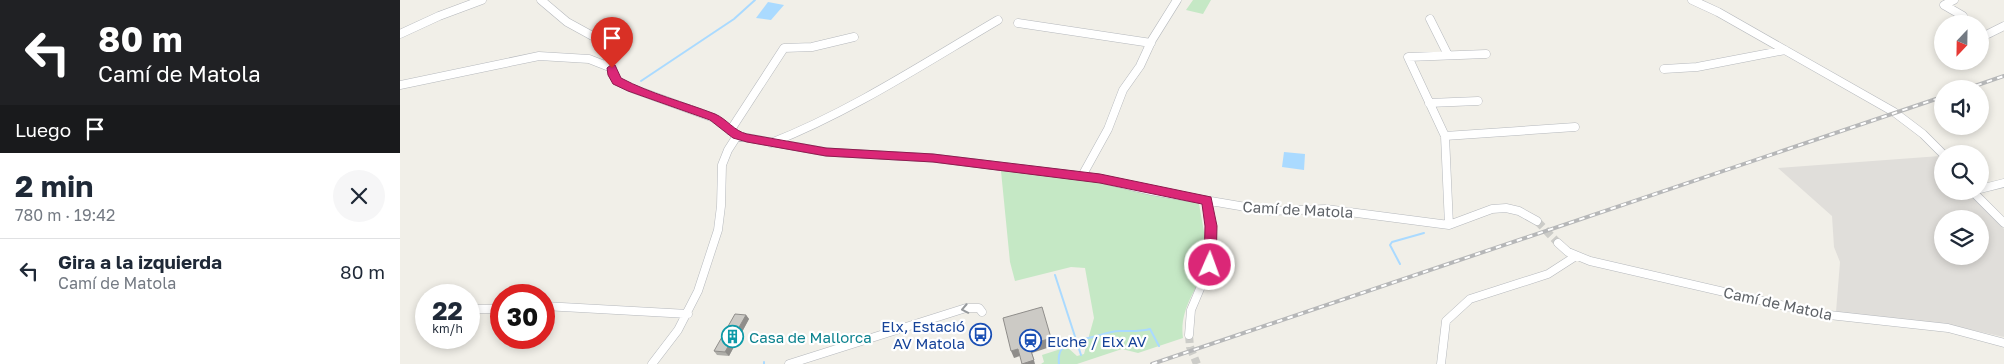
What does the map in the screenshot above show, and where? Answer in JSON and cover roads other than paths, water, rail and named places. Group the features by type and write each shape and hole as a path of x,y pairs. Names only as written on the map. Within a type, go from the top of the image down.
{"street":[{"path":"400,34 464,5 482,0"},
{"name":"Camí de Matola","path":"541,0 568,22 598,39 605,48 613,75 617,81 631,88 714,118 734,133 771,143 826,152 933,158 1082,176 1207,201 1269,211 1326,209 1449,225 1459,224 1486,211 1498,208 1525,213 1537,221"},
{"path":"1082,176 1108,129 1123,90 1140,66 1150,43 1177,0"},
{"path":"1692,0 1718,12 1909,121 1935,145"},
{"path":"1954,0 1944,5 1961,15"},
{"path":"1430,19 1448,55"},
{"path":"771,143 824,119 865,97 998,20"},
{"path":"1018,23 1150,43"},
{"path":"1989,34 2004,26"},
{"path":"652,364 669,344 688,314 698,291 718,230 721,206 722,165 734,133 784,48 812,47 854,37"},
{"path":"1664,69 1697,67 1785,50"},
{"path":"1449,225 1445,136 1408,57 1486,54"},
{"path":"400,85 539,56 589,59 612,68"},
{"path":"1429,103 1478,101"},
{"path":"1445,136 1575,127"},
{"path":"1989,187 2004,183"},
{"path":"1981,200 2004,223"},
{"path":"1189,335 1191,310 1210,265 1211,226 1207,201"},
{"name":"Camí de Matola","path":"1558,243 1561,248 1576,256 1606,265 1820,314 1948,328 2004,343"},
{"path":"1441,364 1446,321 1470,299 1548,274 1576,256"},
{"path":"555,307 688,314"},
{"path":"789,364 966,308 978,308 982,312"}],"water":[{"path":"768,2 784,5 771,20 756,18"},
{"path":"1284,152 1305,154 1304,170 1282,167"}],"waterway":[{"path":"641,81 734,19 755,0"},
{"path":"1400,264 1390,245 1392,242 1424,233"},
{"path":"1055,275 1076,341"},
{"path":"1076,341 1119,331 1150,329 1159,346"},
{"path":"1059,364 1061,350 1064,346 1076,341"},
{"path":"1076,341 1081,355"}],"tunnel":[{"path":"1537,221 1558,243"},
{"path":"1189,335 1190,347 1197,364"}],"railway":[{"path":"1989,81 2004,76"},
{"path":"1152,364 1934,100"}],"place":[{"name":"Elx, Estació AV Matola","path":"981,335"},
{"name":"Casa de Mallorca","path":"733,337"},
{"name":"Elche / Elx AV","path":"1031,341"}]}
